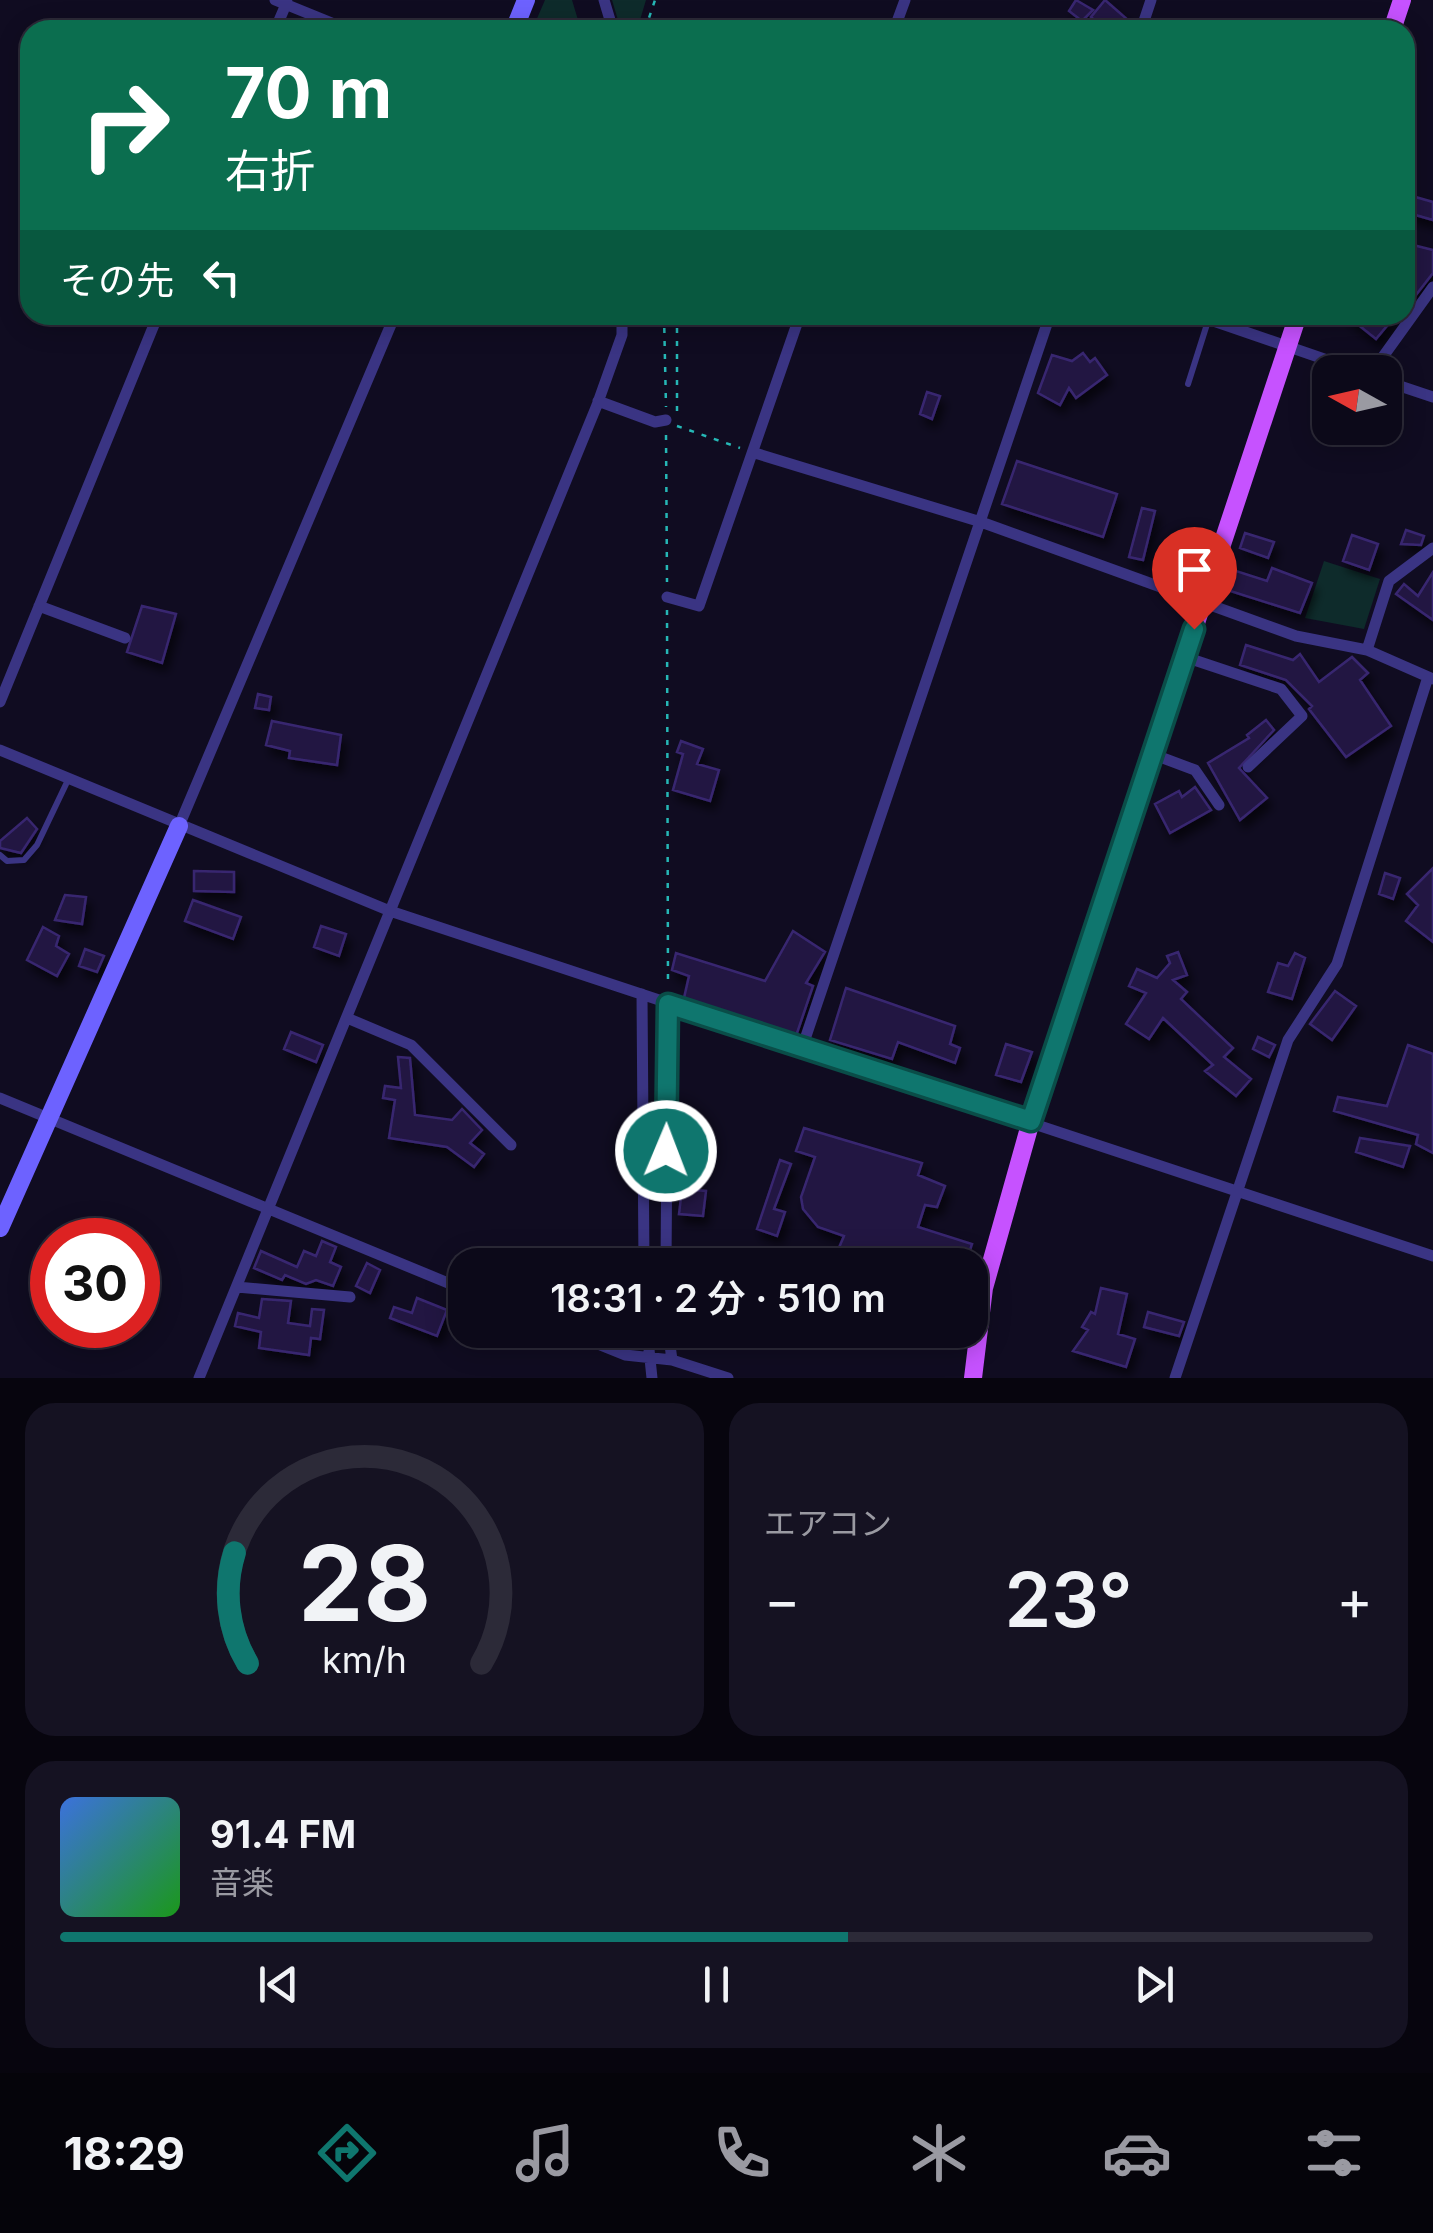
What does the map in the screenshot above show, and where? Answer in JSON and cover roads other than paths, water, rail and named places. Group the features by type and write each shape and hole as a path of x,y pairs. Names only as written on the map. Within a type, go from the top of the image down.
{"main road":[{"path":"973,1378 984,1288 1031,1121 1295,325"}],"street":[{"path":"283,1 326,20"},
{"path":"1415,312 1433,287"},
{"path":"0,702 154,325"},
{"path":"0,1228 179,826 391,325"},
{"path":"200,1378 598,402 622,325"},
{"path":"667,597 699,606 756,454 797,325"},
{"path":"802,1048 1047,325"},
{"path":"1224,325 1312,355"},
{"path":"1384,355 1406,325"},
{"path":"1402,386 1433,397"},
{"path":"598,402 655,422 666,420"},
{"path":"756,454 981,522 1296,636 1367,650 1430,678 1337,964 1288,1040 1175,1378"},
{"path":"1367,650 1389,581 1433,548"},
{"path":"39,606 125,638"},
{"path":"1185,657 1281,689 1302,716 1248,767"},
{"path":"0,750 390,911 1433,1256"},
{"path":"1152,754 1195,770 1219,805"},
{"path":"642,994 644,1248"},
{"path":"666,1248 668,1004"},
{"path":"347,1018 411,1046 510,1145"},
{"path":"0,1098 448,1283"},
{"path":"237,1286 350,1297"},
{"path":"614,1348 648,1360 672,1360 728,1378"},
{"path":"647,1348 652,1378"},
{"path":"670,1348 672,1360"}],"lane":[{"path":"1188,384 1207,325"},
{"path":"0,855 7,862 24,860 38,845 69,780"}]}
